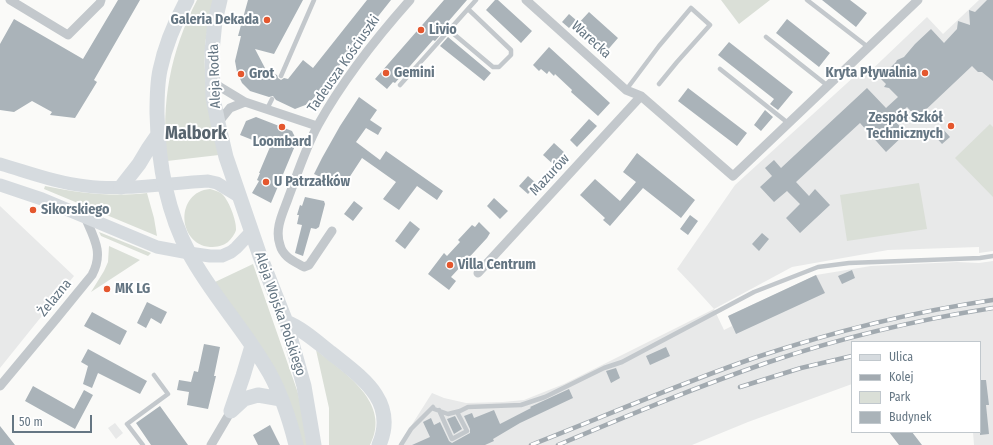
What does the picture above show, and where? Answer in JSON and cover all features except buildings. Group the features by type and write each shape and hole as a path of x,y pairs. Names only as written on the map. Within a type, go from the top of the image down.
{"main road":[{"path":"164,184 158,136 157,102 160,72 168,44 187,0"},
{"name":"Aleja Rodła","path":"220,0 215,21 212,51 213,98 226,157 252,231"},
{"path":"121,187 158,136"},
{"path":"0,164 68,184 87,186 121,187 208,181 217,184 240,197"},
{"name":"Aleja Wojska Polskiego","path":"164,184 173,214 189,253 270,374 281,399 296,445"},
{"path":"0,185 42,199 157,247 189,253 222,256 236,248 252,231"},
{"name":"Aleja Wojska Polskiego","path":"252,231 286,322 304,386 314,445"},
{"path":"286,322 296,326 310,337 356,374 375,392 381,405 383,417 383,430 379,445"},
{"path":"231,411 252,346"},
{"path":"231,411 244,399 258,395 281,399"}],"street":[{"path":"10,0 68,35 100,3 101,0"},
{"name":"Tadeusza Kościuszki","path":"332,232 309,265 304,267 287,257 283,252 280,246 278,234 279,224 317,126 370,49 410,0"},
{"name":"Warecka","path":"526,0 626,90 641,96 733,176 788,123"},
{"path":"788,123 918,0"},
{"name":"Tadeusza Kościuszki","path":"212,82 245,102 317,126"},
{"name":"Mazurów","path":"478,273 641,96"},
{"path":"218,124 230,108 245,102"},
{"name":"Żelazna","path":"0,386 56,320 96,268 98,248 85,217"},
{"path":"211,445 231,411"}],"lane":[{"path":"281,76 314,0"},
{"path":"400,85 476,0"},
{"path":"807,0 868,47"},
{"path":"626,90 659,46 691,8 710,25 659,84"},
{"path":"449,30 493,67 499,67 511,55 511,50 468,9"},
{"path":"766,37 828,86"},
{"path":"720,69 788,123"},
{"path":"267,109 272,99"},
{"path":"401,445 411,429 433,407 448,414 458,412 468,407 521,405 604,368 622,362 754,292 818,267 849,263 980,258 993,256"},
{"path":"143,445 127,424 168,394 154,374"},
{"path":"439,410 452,439 467,431 458,412"}],"shaded area":[{"path":"979,0 993,0 993,251 979,253 979,247 888,250 792,267 714,309 677,269 735,185 857,74 862,79 927,17 943,34"},
{"path":"0,206 74,276 0,368"},
{"path":"993,261 993,445 974,445 973,433 981,433 981,341 851,341 851,384 748,422 692,445 399,445 432,393 444,398 466,403 503,402 524,400 564,384 714,309 724,330 732,326 728,316 816,275 871,266 957,262 979,263"},
{"path":"115,423 123,433 116,439 108,428"}],"green space":[{"path":"197,0 213,0 206,42 205,75 206,89 219,155 167,161 165,119 170,78 180,39"},
{"path":"721,0 770,0 739,24"},
{"path":"990,124 993,127 993,197 955,158"},
{"path":"919,183 927,229 847,241 840,195"},
{"path":"45,186 95,194 121,195 147,193 157,236 44,189"},
{"path":"210,189 220,192 224,196 232,210 236,226 235,233 228,242 213,247 199,244 191,237 186,228 184,218 186,208 191,199 199,192"},
{"path":"99,232 151,253 148,256 101,236"},
{"path":"109,246 140,260 91,292 108,262"},
{"path":"253,264 298,393 308,445 303,445 215,282"},
{"path":"316,350 352,379 362,390 370,403 375,416 375,430 370,445 329,445 329,408"}],"railway":[{"path":"531,445 698,378 754,358 843,331 932,310 993,300"},
{"path":"558,445 688,392 740,372 794,354 907,324 993,308"},
{"path":"740,387 801,368 851,356"}],"place":[{"name":"Galeria Dekada","path":"267,20"},
{"name":"Livio","path":"421,30"},
{"name":"Gemini","path":"386,73"},
{"name":"Kryta Pływalnia","path":"925,73"},
{"name":"Grot","path":"241,74"},
{"name":"Zespół Szkół Technicznych","path":"951,126"},
{"name":"Loombard","path":"282,127"},
{"name":"U Patrzałków","path":"266,182"},
{"name":"Sikorskiego","path":"33,210"},
{"name":"Villa Centrum","path":"450,265"},
{"name":"MK LG","path":"107,289"}],"district":[{"name":"Malbork","path":"196,134"}]}
